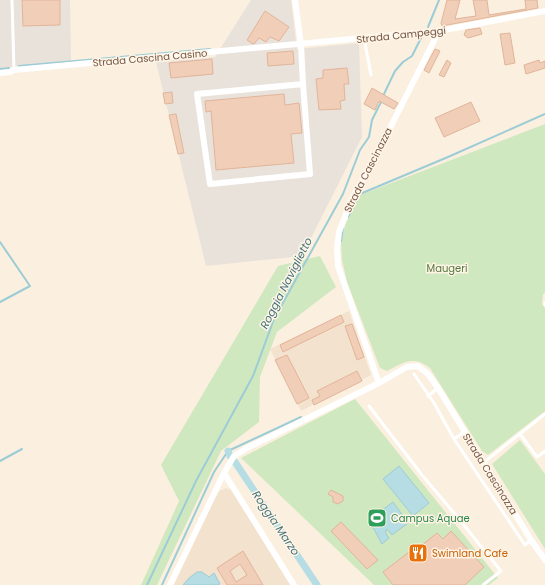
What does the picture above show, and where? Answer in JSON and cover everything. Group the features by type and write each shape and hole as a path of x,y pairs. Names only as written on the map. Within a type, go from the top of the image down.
{"street":[{"path":"294,0 300,45 310,174 210,184 197,94 303,84"},
{"name":"Strada Campeggi","path":"300,45 439,31 545,11"},
{"name":"Strada Cascinazza","path":"379,383 338,266 337,249 339,232 350,201 385,138 439,31"},
{"name":"Strada Cascina Casino","path":"0,73 14,70 300,45"},
{"name":"Strada Cascinazza","path":"170,585 224,473 234,456 247,448 379,383 407,367 418,366 428,374 438,388 499,489 545,560"},
{"path":"224,473 294,585"}],"lane":[{"path":"12,0 14,70"},
{"path":"364,38 371,75"},
{"path":"414,374 454,439 525,544 531,540"},
{"path":"428,396 438,388"},
{"path":"369,406 425,479 501,571 483,585"},
{"path":"483,463 545,414"},
{"path":"454,439 464,432"},
{"path":"520,434 537,457 545,451"},
{"path":"491,495 499,489"}],"shaded area":[{"path":"0,0 70,0 71,61 0,68"},
{"path":"251,0 291,0 297,49 359,43 362,137 302,256 206,266 156,62 215,57"},
{"path":"349,311 371,375 301,411 270,349"},
{"path":"226,488 233,491 290,585 174,585 212,504 219,491"}],"green space":[{"name":"Maugeri","path":"545,124 545,292 543,295 542,304 545,308 545,411 488,455 482,451 430,368 424,364 413,361 403,363 387,371 380,368 347,282 342,260 341,243 345,225 360,195"},
{"path":"320,256 336,287 277,332 260,377 259,422 221,451 157,585 141,585 179,501 161,465 278,266"},
{"name":"Campus Aquae","path":"355,399 498,578 489,585 374,585 241,458"},
{"path":"520,440 545,474 545,549 492,464"}],"water":[{"path":"399,466 429,503 413,516 383,479"},
{"path":"393,502 408,523 392,535 387,529 386,534 389,538 382,544 369,520"},
{"path":"197,572 202,572 209,577 214,573 220,584 183,585"}],"building":[{"path":"22,0 60,0 60,25 23,26"},
{"path":"447,0 460,0 455,19 476,16 473,0 487,0 489,15 526,9 525,0 537,0 538,8 442,26 441,23"},
{"path":"265,11 289,27 279,41 270,37 266,42 259,38 253,44 247,40"},
{"path":"480,28 482,34 468,38 464,35 466,30"},
{"path":"510,33 515,63 505,65 500,34"},
{"path":"435,49 440,51 429,73 424,70"},
{"path":"293,51 294,64 268,66 267,53"},
{"path":"212,59 213,74 171,78 169,63"},
{"path":"447,60 451,63 444,77 439,75"},
{"path":"539,60 540,63 545,61 545,68 526,74 524,65"},
{"path":"347,68 349,84 344,84 345,100 340,101 341,109 319,110 316,79 323,78 323,70"},
{"path":"372,88 398,103 394,109 379,101 375,110 364,104"},
{"path":"172,92 173,103 165,104 163,93"},
{"path":"284,94 285,105 299,103 302,133 291,134 294,163 216,170 211,111 206,112 205,101"},
{"path":"471,102 480,121 444,137 435,118"},
{"path":"176,114 184,153 178,154 169,115"},
{"path":"341,315 344,322 283,352 280,345"},
{"path":"352,324 364,357 357,360 345,326"},
{"path":"287,355 309,398 297,404 275,360"},
{"path":"357,371 362,381 314,405 312,400 320,396 317,391"},
{"path":"331,490 343,496 343,501 338,504 333,502 333,497 328,494"},
{"path":"341,522 378,560 367,569 331,531"},
{"path":"451,531 484,567 465,585 393,585 383,572 409,552 411,554 437,533 443,539"},
{"path":"243,551 263,585 227,585 217,568","holes":["240,564 247,575 236,582 230,571"]}],"waterway":[{"name":"Roggia Naviglietto","path":"428,27 439,0"},
{"name":"Roggia Naviglietto","path":"383,96 395,71 403,62 412,56 422,36"},
{"path":"19,66 210,49"},
{"path":"0,69 9,68"},
{"name":"Roggia Naviglietto","path":"147,585 196,481 253,376 274,319 343,194 360,150 369,137 372,120 382,100"},
{"path":"348,217 360,194 545,114"},
{"path":"341,241 343,228"},
{"path":"0,242 30,286 0,302"},
{"path":"162,585 214,472 228,451 301,417"},
{"path":"0,461 22,449"},
{"name":"Roggia Marzo","path":"228,451 230,456"},
{"name":"Roggia Marzo","path":"235,462 317,585"}],"place":[{"name":"Campus Aquae","path":"377,518"},
{"name":"Swimland Cafe","path":"418,553"}]}
